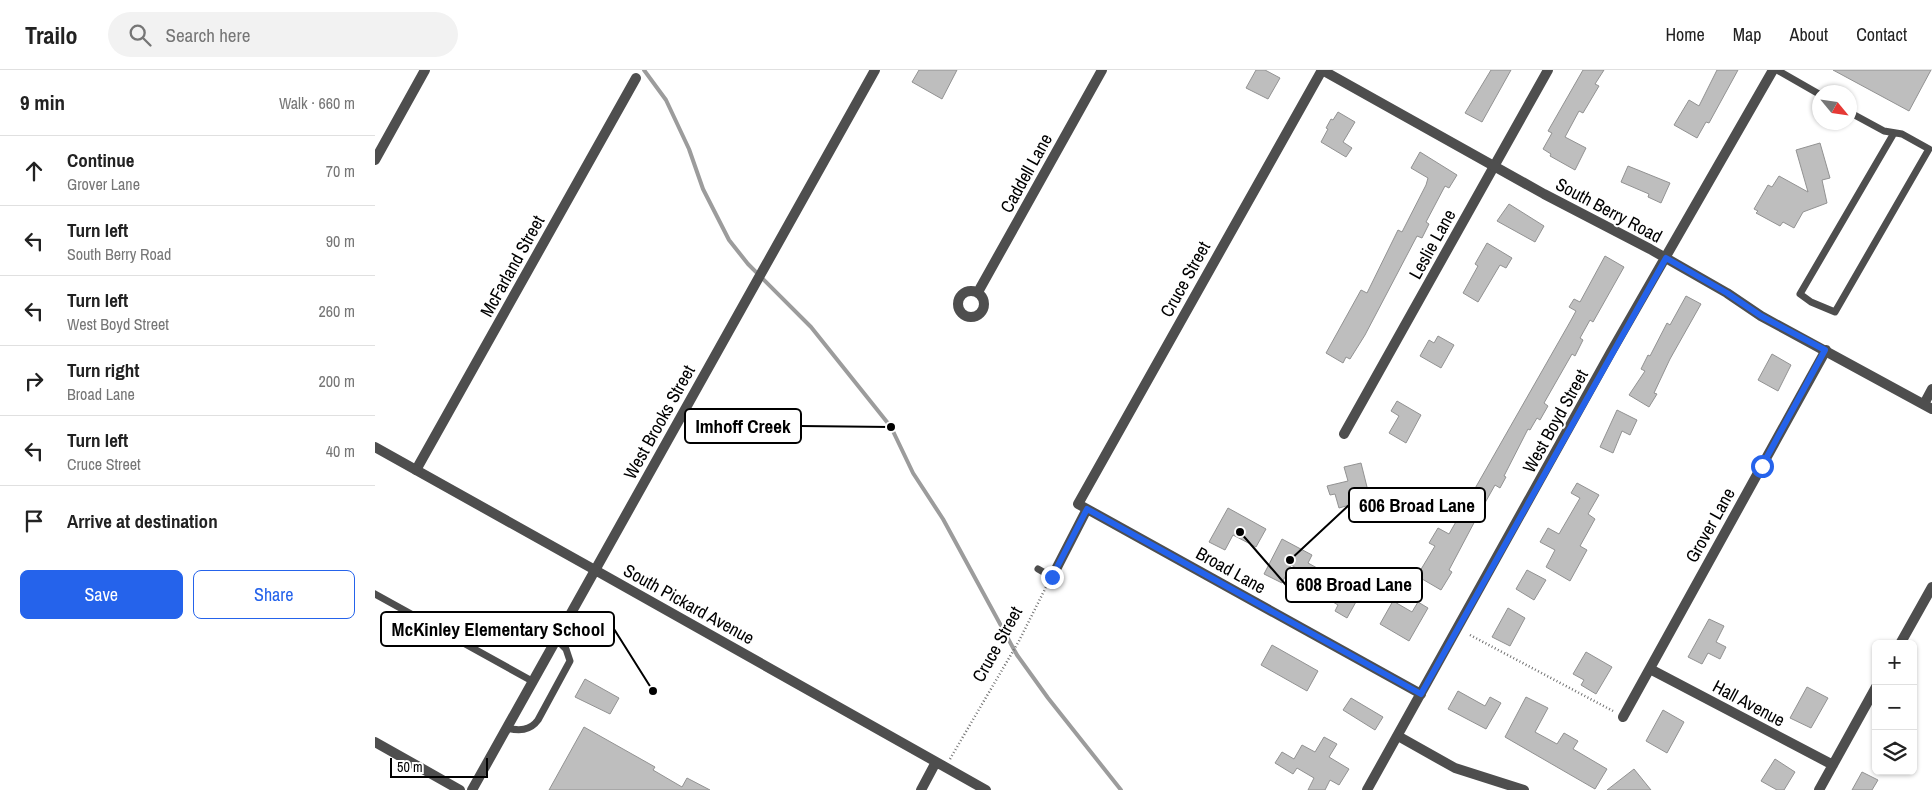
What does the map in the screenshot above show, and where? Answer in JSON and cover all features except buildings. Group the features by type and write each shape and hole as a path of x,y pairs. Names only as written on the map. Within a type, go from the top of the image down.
{"street":[{"path":"375,160 425,70"},
{"name":"West Brooks Street","path":"472,790 875,70"},
{"name":"Caddell Lane","path":"978,292 1102,70"},
{"name":"South Berry Road","path":"1322,70 1494,166 1666,258 1727,293 1761,316 1928,407"},
{"name":"Cruce Street","path":"1052,577 1083,507 1322,70"},
{"name":"Leslie Lane","path":"1344,434 1548,70"},
{"name":"West Boyd Street","path":"1367,790 1773,70"},
{"name":"McFarland Street","path":"416,470 636,78"},
{"name":"Grover Lane","path":"1623,717 1825,350"},
{"path":"1928,407 1932,389"},
{"name":"South Pickard Avenue","path":"375,447 986,790"},
{"name":"Broad Lane","path":"1083,507 1421,694"},
{"path":"1902,640 1932,587"},
{"name":"Hall Avenue","path":"1650,669 1833,765"},
{"path":"1819,790 1872,694"},
{"path":"1398,736 1455,768 1524,790"},
{"path":"375,742 460,790"},
{"path":"921,790 936,762"}],"lane":[{"path":"1777,70 1812,90"},
{"path":"1857,116 1884,131 1902,134 1929,149 1835,312 1811,302 1800,294 1894,133"},
{"path":"1038,569 1052,577"},
{"path":"375,594 532,681"},
{"path":"506,728 526,730 534,726 538,720 569,661 566,649 556,639"}],"path":[{"name":"Cruce Street","path":"946,768 1019,641 1052,577"},
{"path":"1470,635 1623,717"}],"waterway":[{"path":"644,70 666,100 689,149 703,189 729,240 748,264 811,327 891,427 913,473 943,519 1017,655 1048,698 1121,790"}],"place":[{"name":"Imhoff Creek","path":"891,427"},
{"name":"608 Broad Lane","path":"1240,532"},
{"name":"606 Broad Lane","path":"1290,560"},
{"name":"McKinley Elementary School","path":"653,691"}],"route":[{"path":"1052,577 1087,509 1421,694 1611,352 1666,258 1727,293 1761,316 1825,350 1762,466"}]}
